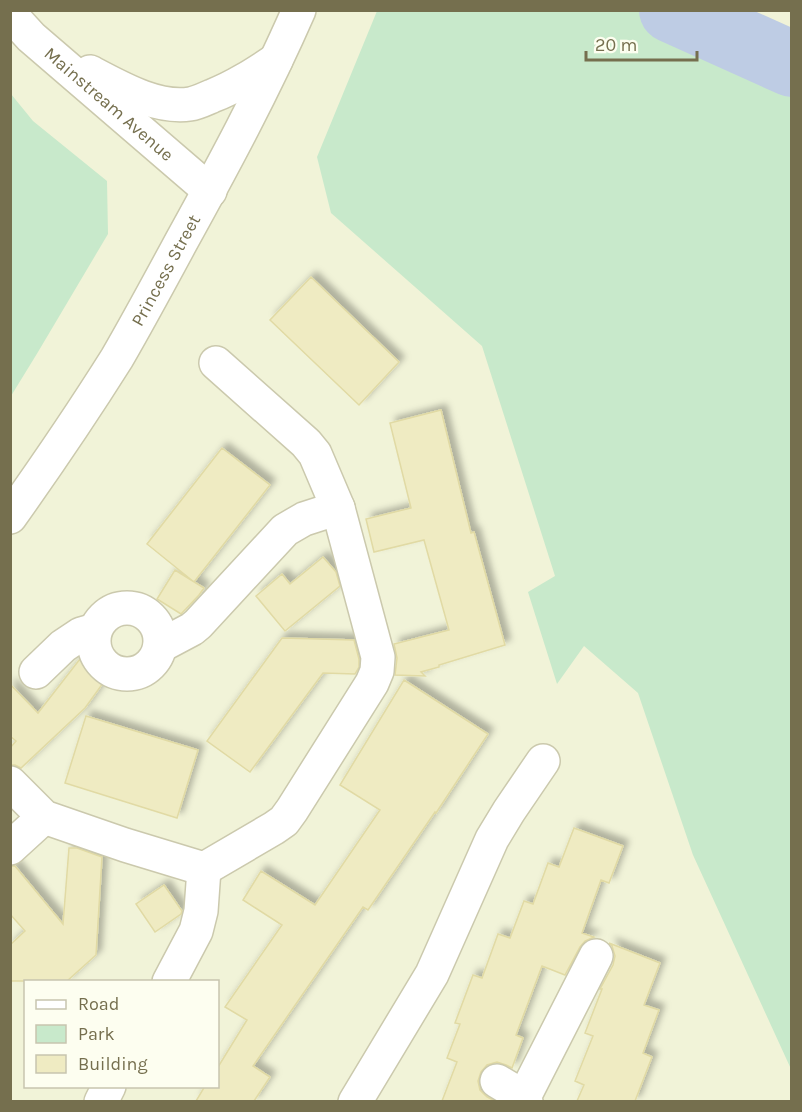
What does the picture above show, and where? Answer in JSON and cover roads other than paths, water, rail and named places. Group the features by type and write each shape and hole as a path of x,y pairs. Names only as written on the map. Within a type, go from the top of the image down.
{"street":[{"name":"Princess Street","path":"10,517 60,446 117,358 210,191 278,59 299,10"},
{"name":"Mainstream Avenue","path":"10,14 43,48 210,191"},
{"path":"43,48 140,96 158,102 190,104 243,82 278,59"},
{"path":"10,783 44,817 125,845 204,868 284,821 378,671 378,657 338,508 315,454 306,443 216,363"},
{"path":"160,646 198,624 285,530 304,519 338,508"},
{"path":"118,609 140,610 150,616 160,635 157,657 150,666 130,675 109,670 95,652 95,630 108,613 118,609"},
{"path":"36,672 63,646 81,634 95,630"},
{"path":"356,1101 432,974 492,839 543,761"},
{"path":"10,848 44,817"},
{"path":"170,980 196,931 201,911 204,868"},
{"path":"515,1093 596,956"}],"waterway":[{"path":"672,10 792,64"}]}
